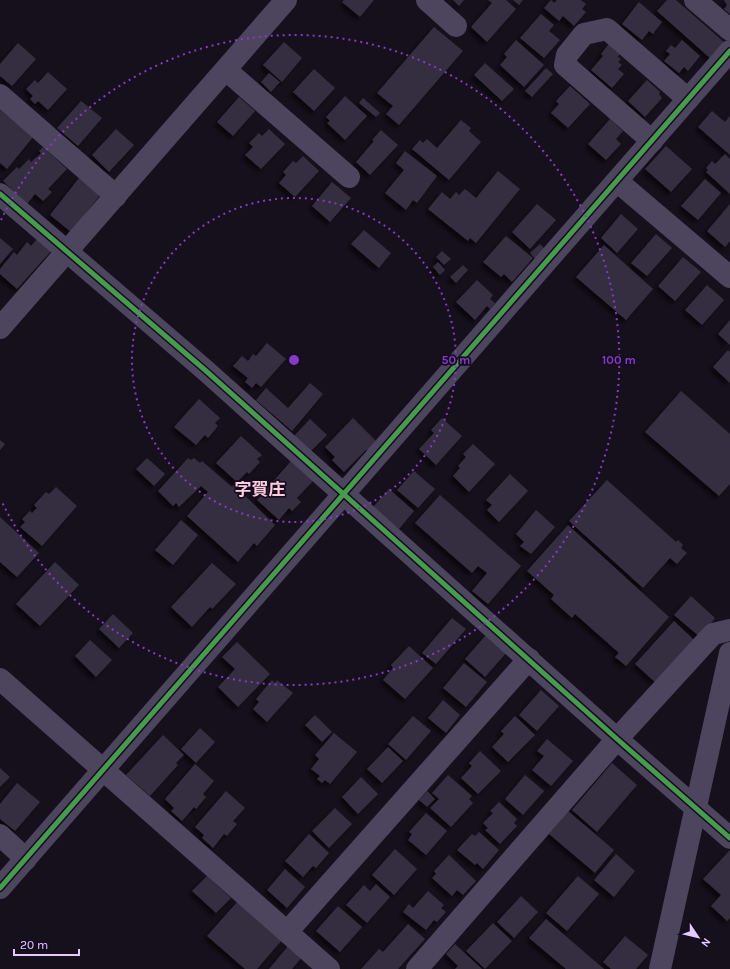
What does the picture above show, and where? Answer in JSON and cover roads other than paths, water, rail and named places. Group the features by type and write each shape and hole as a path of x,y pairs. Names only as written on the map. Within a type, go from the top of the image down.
{"street":[{"path":"0,328 286,0"},
{"path":"426,0 456,26"},
{"path":"695,0 730,30"},
{"path":"652,141 565,65 567,55 584,34 607,29 688,99"},
{"path":"0,888 730,51"},
{"path":"226,70 349,177"},
{"path":"0,95 116,196"},
{"path":"617,181 730,277"},
{"path":"0,194 68,251 344,494 617,739 730,838"},
{"path":"417,969 617,739 712,634 730,630"},
{"path":"660,969 730,653"},
{"path":"287,932 529,659"},
{"path":"0,679 329,969"},
{"path":"0,835 26,859"}],"district":[{"name":"字賀庄","path":"260,489"}]}
